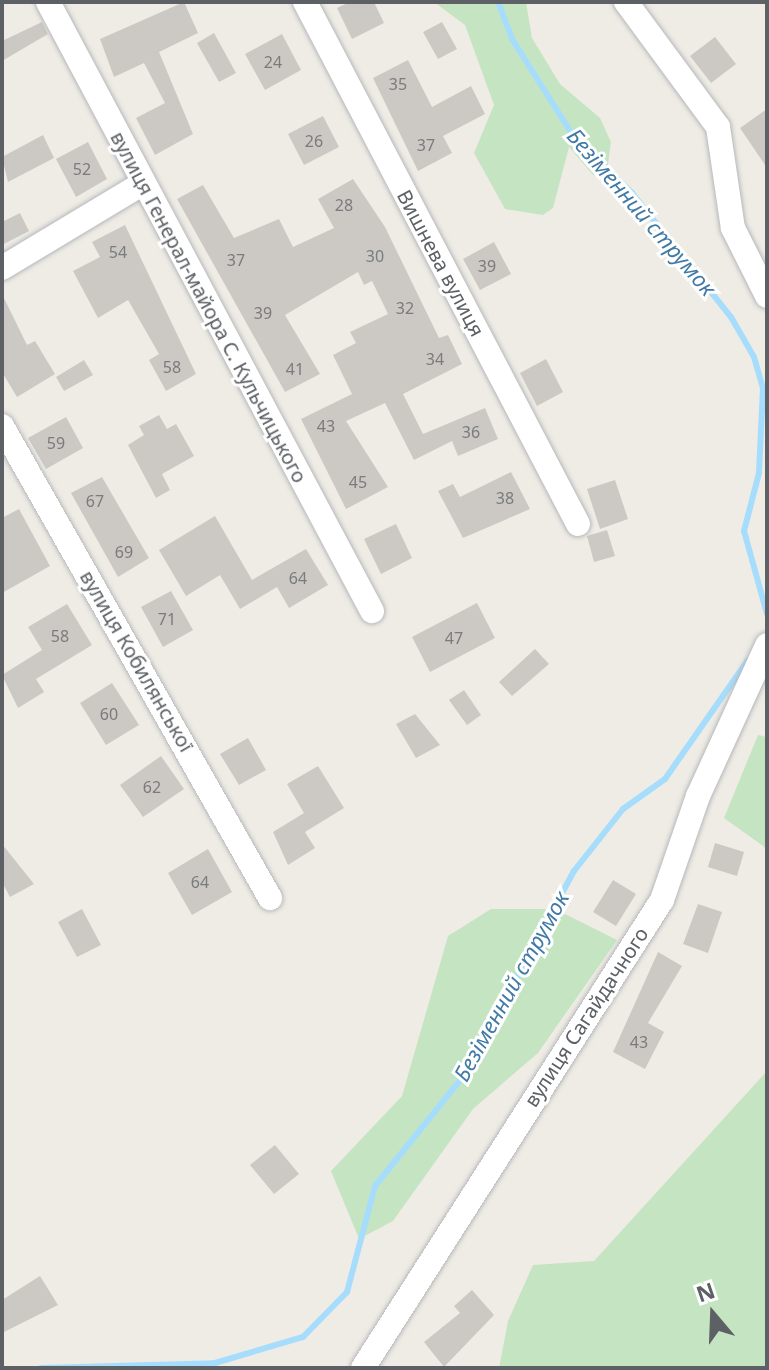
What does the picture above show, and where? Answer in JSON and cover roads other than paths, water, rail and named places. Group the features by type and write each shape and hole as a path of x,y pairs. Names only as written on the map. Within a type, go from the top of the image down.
{"street":[{"name":"вулиця Генерал-майора С. Кульчицького","path":"48,2 142,184 372,611"},
{"name":"Вишнева вулиця","path":"305,2 578,524"},
{"path":"626,2 718,127 733,228 767,296"},
{"path":"2,268 142,184"},
{"name":"вулиця Кобилянської","path":"2,426 270,898"},
{"name":"вулиця Сагайдачного","path":"363,1368 662,900 698,796 767,645"}],"waterway":[{"name":"Безіменний струмок","path":"498,2 512,39 574,137 632,193 731,317 754,357 763,388 759,473 744,531 767,614"},
{"name":"Безіменний струмок","path":"41,1368 215,1363 303,1337 347,1292 375,1186 466,1073 574,871 623,809 665,779 748,660"}]}
